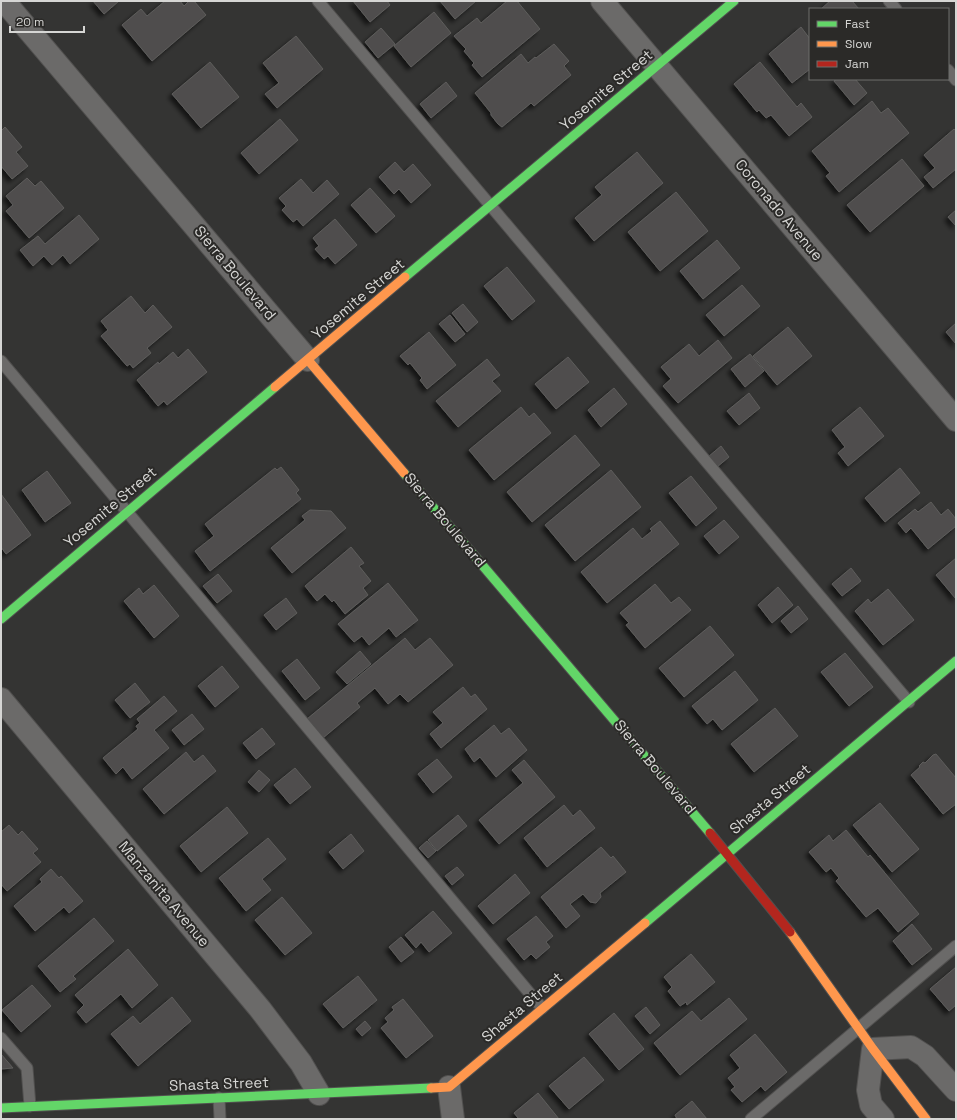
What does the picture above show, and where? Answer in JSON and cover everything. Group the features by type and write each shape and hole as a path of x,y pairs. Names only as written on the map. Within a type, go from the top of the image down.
{"street":[{"name":"Sierra Boulevard","path":"4,1 727,853 800,944 873,1049 926,1119"},
{"name":"Coronado Avenue","path":"602,1 956,420"},
{"name":"Yosemite Street","path":"1,619 127,511 734,1"},
{"name":"Shasta Street","path":"1,1108 449,1087 956,662"},
{"name":"Manzanita Avenue","path":"1,699 260,1009 301,1063 319,1094"},
{"path":"884,1119 871,1105 868,1090 873,1049 911,1047 926,1056 956,1090"},
{"path":"449,1087 453,1119"}],"lane":[{"path":"318,1 909,702"},
{"path":"949,71 956,80"},
{"path":"1,361 542,1008"},
{"path":"751,1119 956,946"},
{"path":"1,1038 27,1068 30,1106"},
{"path":"219,1098 220,1119"}],"building":[{"path":"93,1 119,1 104,14"},
{"path":"165,1 180,1 184,6 189,1 194,1 206,15 152,61 122,25 141,9 147,16"},
{"path":"353,1 387,1 390,5 370,22"},
{"path":"440,1 476,1 455,19"},
{"path":"507,1 517,1 540,29 482,77 472,65 474,63 464,51 466,49 454,36 477,18 481,23"},
{"path":"830,1 852,1 858,8 822,8"},
{"path":"434,12 451,33 411,67 394,46"},
{"path":"801,27 809,38 809,70 792,83 769,54"},
{"path":"381,28 395,44 378,58 365,42"},
{"path":"296,36 323,69 277,108 265,94 279,83 263,63"},
{"path":"554,44 569,61 564,66 571,75 534,106 531,103 502,127 498,124 475,93 521,54 528,63"},
{"path":"210,62 239,97 201,128 172,94"},
{"path":"760,62 797,107 801,103 812,117 789,136 771,115 766,118 759,110 757,112 734,84"},
{"path":"856,80 867,93 854,105 834,81"},
{"path":"446,82 457,96 431,118 420,104"},
{"path":"872,101 881,113 888,108 909,133 839,192 826,176 830,173 812,151"},
{"path":"280,119 298,140 259,174 241,153"},
{"path":"5,127 22,147 16,152 28,166 12,179 1,166 1,131"},
{"path":"954,129 956,131 956,169 933,188 924,177 935,168 924,155"},
{"path":"637,152 663,183 594,241 575,218 602,195 595,187"},
{"path":"902,159 924,186 870,232 847,205"},
{"path":"395,162 404,172 413,164 431,185 411,203 399,189 394,194 379,177"},
{"path":"27,178 35,186 41,181 64,208 29,238 6,211 13,205 6,196"},
{"path":"301,179 313,193 327,180 339,194 303,226 297,219 293,222 282,210 286,206 279,198"},
{"path":"370,188 395,216 376,233 351,205"},
{"path":"676,192 708,231 660,271 628,232"},
{"path":"956,210 956,226 948,217"},
{"path":"79,215 99,239 70,264 63,255 52,265 44,256 33,266 20,250 38,236 45,244"},
{"path":"335,219 357,245 335,264 328,256 324,259 315,249 319,246 313,238"},
{"path":"717,240 740,268 703,299 680,271"},
{"path":"507,267 535,301 512,320 484,286"},
{"path":"742,285 760,306 724,336 706,315"},
{"path":"131,296 145,313 153,305 172,327 147,348 151,353 133,368 130,364 127,366 101,336 108,330 101,321"},
{"path":"463,304 478,322 467,332 452,313"},
{"path":"450,315 465,334 455,342 439,324"},
{"path":"956,323 956,344 946,332"},
{"path":"788,327 812,356 777,385 753,356"},
{"path":"429,332 456,365 427,389 420,380 422,378 410,363 408,365 400,356"},
{"path":"718,340 732,358 678,403 663,386 671,379 661,367 689,344 699,356"},
{"path":"188,349 207,372 167,405 164,401 158,406 137,380 158,362 159,364 173,352 178,358"},
{"path":"750,354 764,371 745,387 731,369"},
{"path":"568,357 589,382 556,409 535,384"},
{"path":"487,359 500,375 492,381 501,391 458,427 436,401"},
{"path":"614,388 627,404 601,427 588,410"},
{"path":"749,393 760,408 739,425 727,411"},
{"path":"521,407 529,417 534,413 551,433 494,480 469,450"},
{"path":"860,407 884,436 848,466 838,453 845,447 832,430"},
{"path":"575,435 600,465 532,522 507,492"},
{"path":"721,446 729,457 717,467 708,457"},
{"path":"281,467 299,490 296,493 301,499 210,571 195,551 214,536 205,524 275,468 277,470"},
{"path":"900,468 920,493 885,522 865,498"},
{"path":"611,470 641,507 575,561 545,525"},
{"path":"47,471 71,503 45,522 22,490"},
{"path":"691,476 717,508 696,526 669,493"},
{"path":"1,494 31,535 6,554 1,547"},
{"path":"931,502 941,515 948,509 956,519 956,526 928,549 911,528 906,533 898,523 915,509 918,512"},
{"path":"310,510 331,511 346,528 292,573 271,548 305,520 302,516"},
{"path":"724,520 739,537 719,554 704,536"},
{"path":"660,521 679,544 607,603 581,572 633,528 642,539 652,531 650,529"},
{"path":"351,547 364,563 359,566 371,581 363,588 368,595 345,614 334,600 332,602 325,594 317,601 305,586"},
{"path":"956,558 956,599 936,575"},
{"path":"851,568 861,581 842,596 832,584"},
{"path":"218,574 232,591 217,603 203,586"},
{"path":"388,583 418,620 396,637 389,628 369,645 362,636 354,642 338,624"},
{"path":"655,584 671,603 679,597 691,610 645,648 626,625 629,623 620,613"},
{"path":"154,585 179,616 154,638 124,601 139,588 143,594"},
{"path":"778,587 793,605 772,623 758,605"},
{"path":"888,589 914,620 883,645 855,611 868,599 871,603"},
{"path":"286,598 297,613 276,630 264,615"},
{"path":"798,606 808,619 791,633 781,621"},
{"path":"710,626 734,655 684,697 659,668"},
{"path":"405,638 415,650 430,638 453,665 408,702 400,694 388,704 375,688 357,703 360,707 323,738 307,719"},
{"path":"360,651 371,664 347,684 336,672"},
{"path":"845,653 873,687 849,706 821,672"},
{"path":"297,659 320,688 305,700 282,671"},
{"path":"222,666 239,687 215,707 198,686"},
{"path":"735,671 758,700 722,730 713,719 707,724 692,706"},
{"path":"135,683 150,702 130,718 115,700"},
{"path":"463,687 471,697 475,694 487,709 441,748 430,734 443,723 433,712"},
{"path":"164,696 177,711 154,730 169,748 132,779 123,767 116,774 103,758 138,729 136,726 140,723 137,719"},
{"path":"775,708 798,736 754,772 731,744"},
{"path":"192,714 204,729 184,745 172,730"},
{"path":"494,725 501,734 509,728 527,750 496,777 480,757 474,762 465,749"},
{"path":"262,728 275,744 256,759 243,743"},
{"path":"186,752 194,762 203,755 216,771 164,814 143,789"},
{"path":"936,754 956,778 956,804 943,814 911,775 923,762 925,763"},
{"path":"437,759 452,777 433,793 418,774"},
{"path":"524,760 555,797 499,844 479,820 523,783 512,770"},
{"path":"295,768 311,787 290,804 274,785"},
{"path":"259,770 270,780 259,792 248,782"},
{"path":"880,803 919,849 892,872 853,825"},
{"path":"564,805 573,816 580,810 595,828 547,867 524,838"},
{"path":"227,807 248,833 201,872 180,846"},
{"path":"458,815 467,826 437,851 428,840"},
{"path":"9,825 18,835 22,831 38,849 33,853 41,862 7,891 1,884 1,832"},
{"path":"846,830 868,857 870,855 919,914 898,932 878,908 866,917 836,881 839,878 831,868 826,872 809,852 829,835 833,841"},
{"path":"351,834 364,851 343,869 329,852"},
{"path":"268,838 286,859 262,879 271,890 246,911 219,878"},
{"path":"427,841 436,851 428,858 419,848"},
{"path":"601,847 611,858 613,856 626,872 600,893 601,897 596,903 590,902 583,894 570,904 580,916 566,928 541,897"},
{"path":"457,867 464,875 452,885 445,876"},
{"path":"51,869 59,878 61,876 83,901 69,913 64,907 35,931 14,906 42,882 40,879"},
{"path":"515,874 530,893 493,924 478,906"},
{"path":"282,897 312,933 285,955 255,920"},
{"path":"433,911 452,933 429,952 421,942 416,948 405,935"},
{"path":"536,916 553,936 546,942 550,947 536,959 531,954 524,960 507,939"},
{"path":"94,918 114,941 73,976 76,979 60,992 38,966"},
{"path":"912,924 932,949 912,965 893,941"},
{"path":"401,937 414,952 401,962 389,947"},
{"path":"128,949 158,985 132,1008 121,994 86,1023 77,1012 84,1005 75,995"},
{"path":"691,954 715,982 687,1005 686,1002 680,1006 668,991 672,987 664,977"},
{"path":"956,967 956,1005 949,1011 930,989"},
{"path":"358,976 377,1000 343,1028 323,1004"},
{"path":"32,985 51,1006 21,1032 2,1010"},
{"path":"172,997 191,1021 138,1066 111,1034 133,1016 140,1024"},
{"path":"729,998 747,1019 680,1075 654,1043 692,1011 701,1021"},
{"path":"403,999 433,1036 406,1058 381,1028 388,1022 385,1018 394,1010 392,1007"},
{"path":"646,1007 660,1025 650,1034 635,1016"},
{"path":"614,1013 644,1049 619,1070 589,1034"},
{"path":"365,1021 371,1028 362,1036 356,1029"},
{"path":"755,1034 787,1072 765,1091 761,1086 742,1102 731,1090 735,1087 728,1078 740,1068 730,1055"},
{"path":"1,1054 13,1068 1,1069"},
{"path":"584,1057 604,1080 569,1109 549,1086"},
{"path":"538,1093 559,1119 519,1119 514,1113"},
{"path":"692,1101 707,1119 677,1119 675,1115"}],"traffic: fast":[{"path":"405,277 734,1"},
{"path":"1,619 275,387"},
{"path":"404,473 710,833"},
{"path":"645,923 956,661"},
{"path":"1,1108 431,1088"}],"traffic: slow":[{"path":"275,387 405,277"},
{"path":"308,360 404,473"},
{"path":"431,1088 449,1087 645,923"},
{"path":"790,932 873,1049 926,1119"}],"traffic: jam":[{"path":"710,833 790,932"}]}
